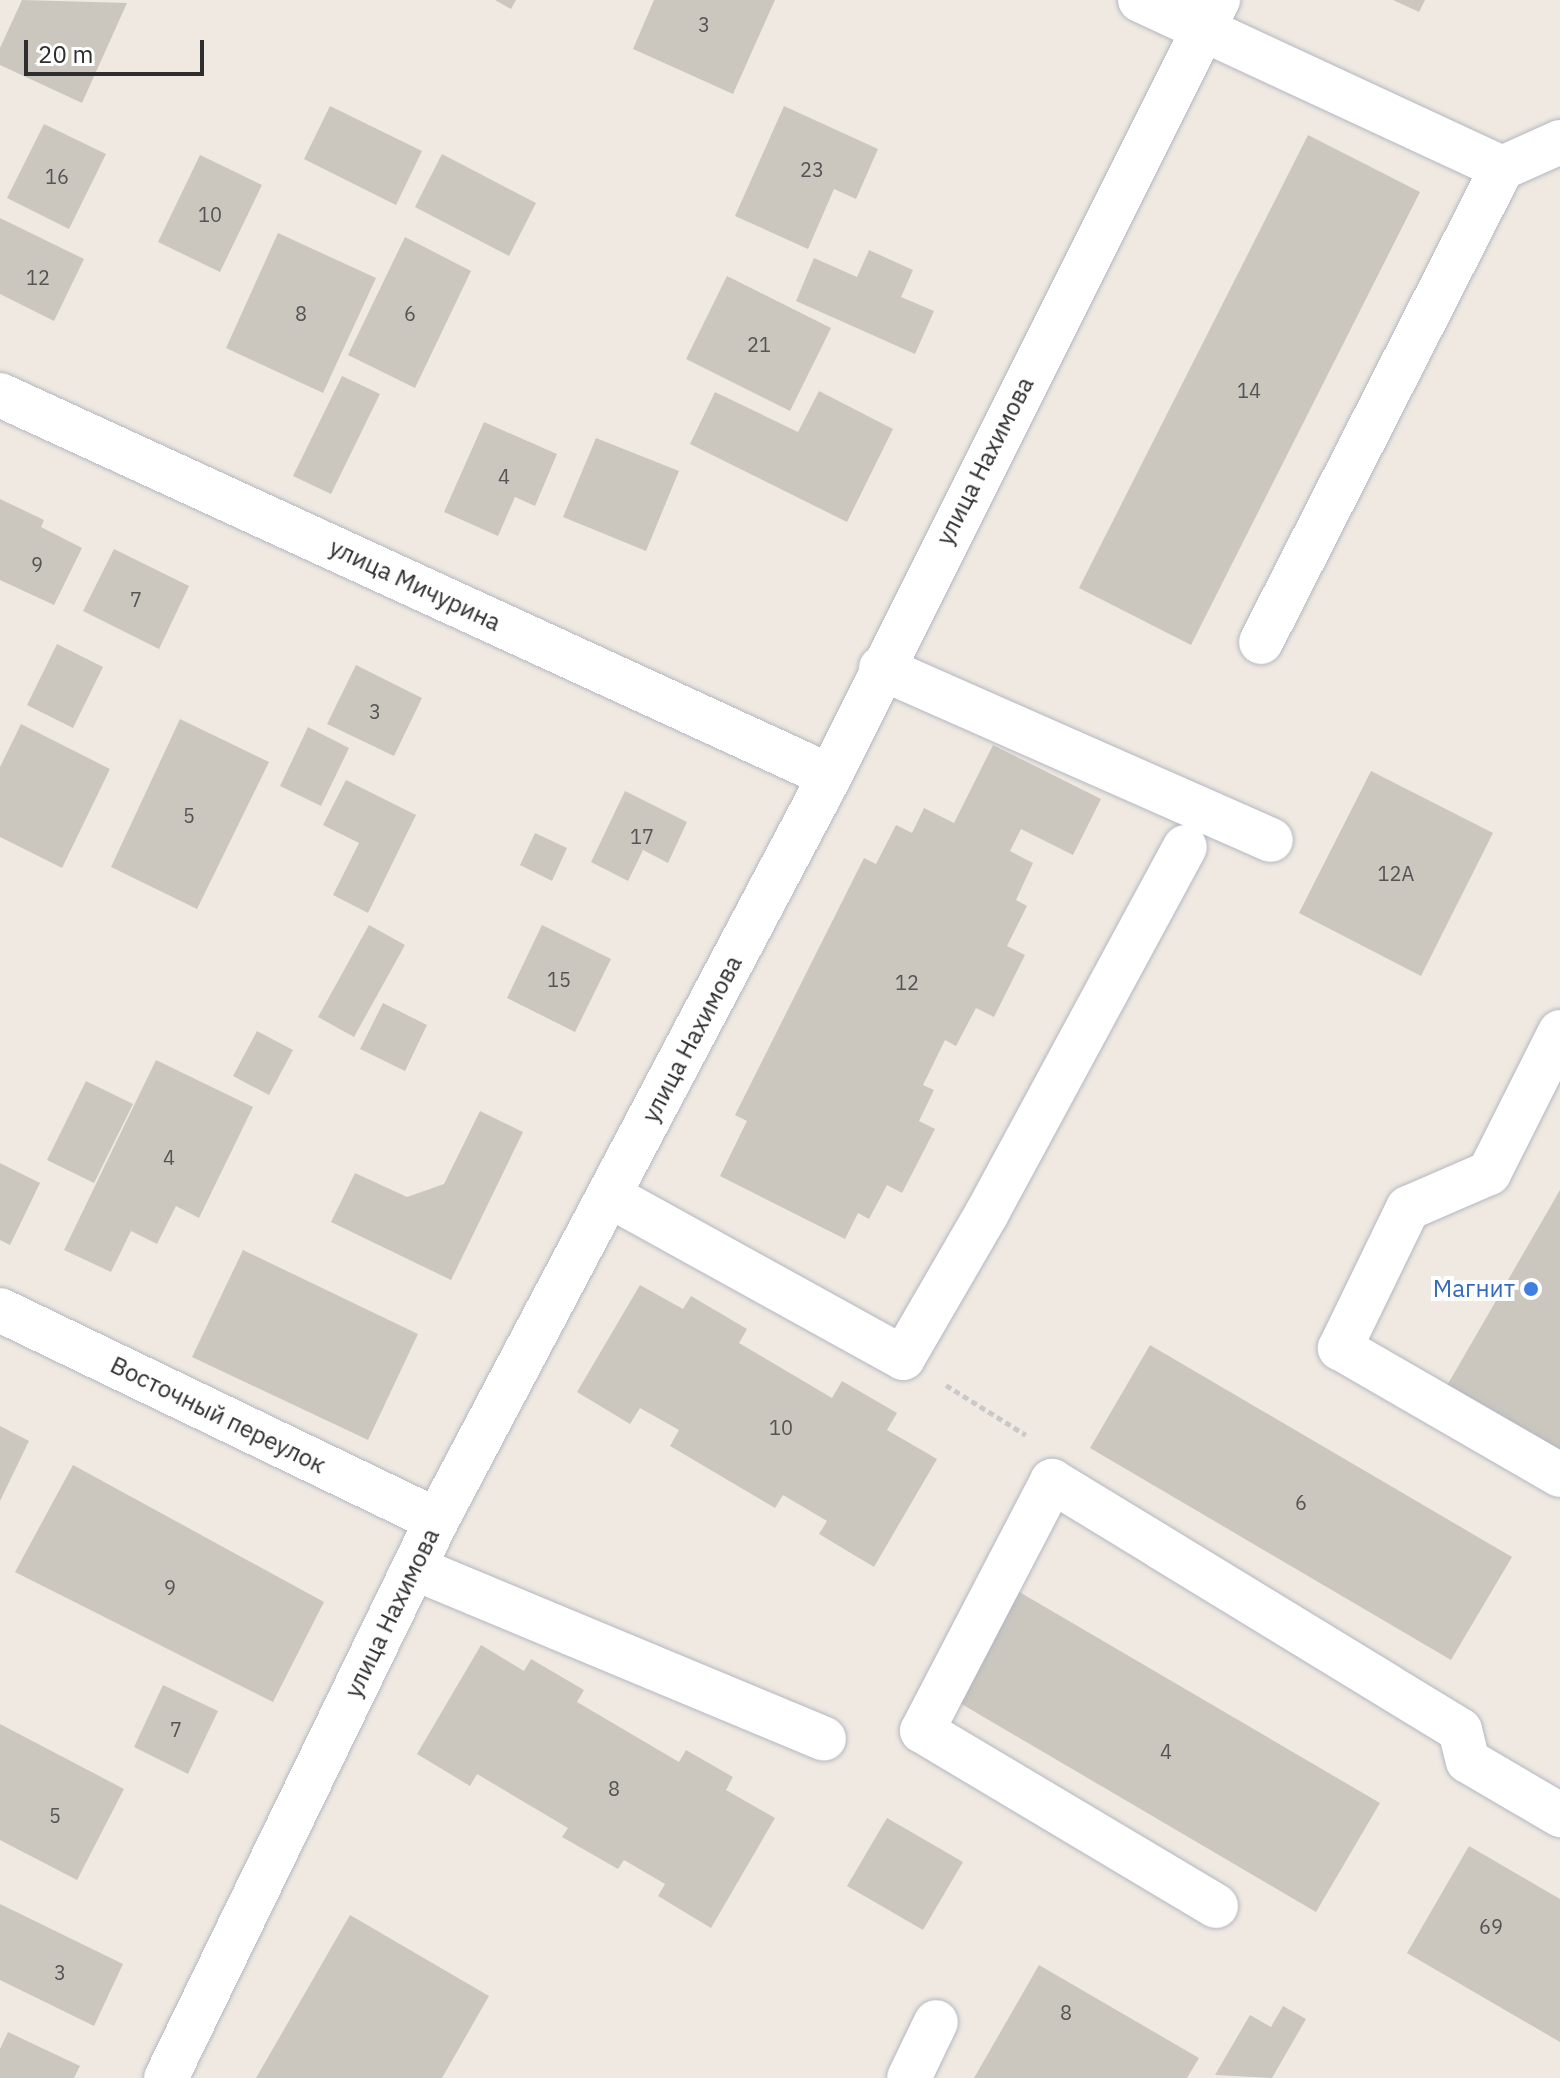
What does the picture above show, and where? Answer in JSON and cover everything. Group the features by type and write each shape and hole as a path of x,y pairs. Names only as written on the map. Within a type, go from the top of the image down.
{"street":[{"path":"1140,0 1211,15 1502,168"},
{"name":"улица Нахимова","path":"166,2078 437,1520 830,776 881,668 1211,15"},
{"path":"1261,642 1502,168 1560,142"},
{"name":"улица Мичурина","path":"0,395 830,776"},
{"path":"881,668 1271,840"},
{"path":"610,1196 903,1358 987,1213 1185,847"},
{"path":"1560,1032 1489,1173 1408,1208 1340,1348 1560,1475"},
{"name":"Восточный переулок","path":"0,1310 437,1520"},
{"path":"1216,1906 922,1731 1052,1481 1460,1730 1468,1761 1560,1815"},
{"path":"414,1568 824,1739"},
{"path":"909,2078 936,2022"}],"path":[{"path":"903,1358 1026,1434 1052,1481"}],"building":[{"path":"22,0 127,3 82,103 0,65 0,48"},
{"path":"495,0 516,0 511,9"},
{"path":"654,0 775,0 733,94 633,49"},
{"path":"1393,0 1425,0 1419,12"},
{"path":"330,106 422,151 396,205 304,159"},
{"path":"784,106 878,149 856,199 834,189 808,249 735,216"},
{"path":"44,124 106,154 69,229 7,198"},
{"path":"1308,135 1420,192 1191,645 1079,588"},
{"path":"442,154 536,203 509,256 415,207"},
{"path":"200,155 262,185 220,272 158,242"},
{"path":"0,218 84,259 54,321 0,294"},
{"path":"278,233 376,278 323,393 226,348"},
{"path":"405,237 471,271 415,388 348,355"},
{"path":"869,250 913,270 901,297 934,311 915,354 796,301 814,258 857,277"},
{"path":"727,276 831,328 790,411 686,359"},
{"path":"342,376 380,394 331,494 293,476"},
{"path":"819,391 893,429 847,522 690,444 715,392 798,432"},
{"path":"484,422 557,454 535,506 515,497 498,536 444,512"},
{"path":"596,438 679,471 646,551 563,517"},
{"path":"0,499 44,520 41,527 82,548 54,605 0,580"},
{"path":"114,549 189,586 159,649 83,611"},
{"path":"57,644 103,667 73,728 27,705"},
{"path":"356,665 422,698 394,756 327,724"},
{"path":"180,719 269,762 197,909 111,867"},
{"path":"21,724 110,769 62,868 0,837 0,767"},
{"path":"308,727 349,748 321,806 280,786"},
{"path":"993,745 1101,799 1073,855 1021,829 1010,851 1033,863 1016,900 1027,906 1007,946 1025,955 994,1017 976,1008 956,1046 945,1040 923,1085 934,1090 919,1121 935,1129 902,1193 887,1185 869,1219 858,1213 845,1239 720,1176 747,1121 735,1115 864,858 876,864 896,825 912,833 924,808 954,823"},
{"path":"1371,771 1493,833 1421,976 1299,913"},
{"path":"346,780 416,815 368,913 333,895 359,843 323,825"},
{"path":"625,791 687,822 668,863 643,850 628,881 591,862"},
{"path":"535,833 567,848 552,881 520,865"},
{"path":"369,925 405,945 354,1037 318,1017"},
{"path":"542,925 611,959 575,1032 507,998"},
{"path":"383,1003 427,1025 405,1071 360,1049"},
{"path":"257,1031 293,1050 269,1095 233,1076"},
{"path":"156,1060 253,1107 199,1218 176,1206 157,1244 131,1231 111,1272 64,1250"},
{"path":"86,1081 133,1104 94,1183 47,1160"},
{"path":"480,1111 523,1132 451,1280 331,1222 355,1173 407,1197 444,1184"},
{"path":"0,1163 40,1183 10,1245 0,1240"},
{"name":"Магнит","path":"1560,1190 1560,1456 1445,1389"},
{"path":"243,1250 418,1334 368,1440 192,1357"},
{"path":"640,1285 683,1309 691,1296 747,1329 739,1343 832,1398 842,1381 897,1413 887,1430 937,1459 874,1567 819,1534 827,1521 783,1495 775,1508 670,1446 679,1430 640,1408 630,1424 577,1392"},
{"path":"1150,1345 1512,1557 1451,1660 1090,1448"},
{"path":"0,1426 29,1441 0,1501"},
{"path":"73,1465 324,1602 273,1702 15,1572"},
{"path":"1016,1590 1380,1803 1316,1912 953,1699"},
{"path":"481,1645 524,1671 531,1659 584,1690 577,1702 679,1762 686,1750 733,1777 726,1790 775,1818 711,1928 658,1896 665,1884 624,1860 618,1869 562,1837 568,1828 477,1774 470,1786 417,1754"},
{"path":"163,1685 218,1711 188,1774 134,1747"},
{"path":"0,1724 124,1789 77,1880 0,1840"},
{"path":"887,1818 963,1862 923,1930 847,1886"},
{"path":"1469,1846 1560,1899 1560,2042 1407,1953"},
{"path":"0,1904 123,1964 94,2026 0,1980"},
{"path":"350,1915 489,1996 442,2078 256,2078"},
{"path":"1039,1965 1199,2058 1187,2078 974,2078"},
{"path":"1283,2006 1306,2019 1272,2078 1215,2075 1250,2015 1271,2027"},
{"path":"8,2032 80,2066 74,2078 0,2078 0,2049"}],"place":[{"name":"Магнит","path":"1531,1289"}]}
